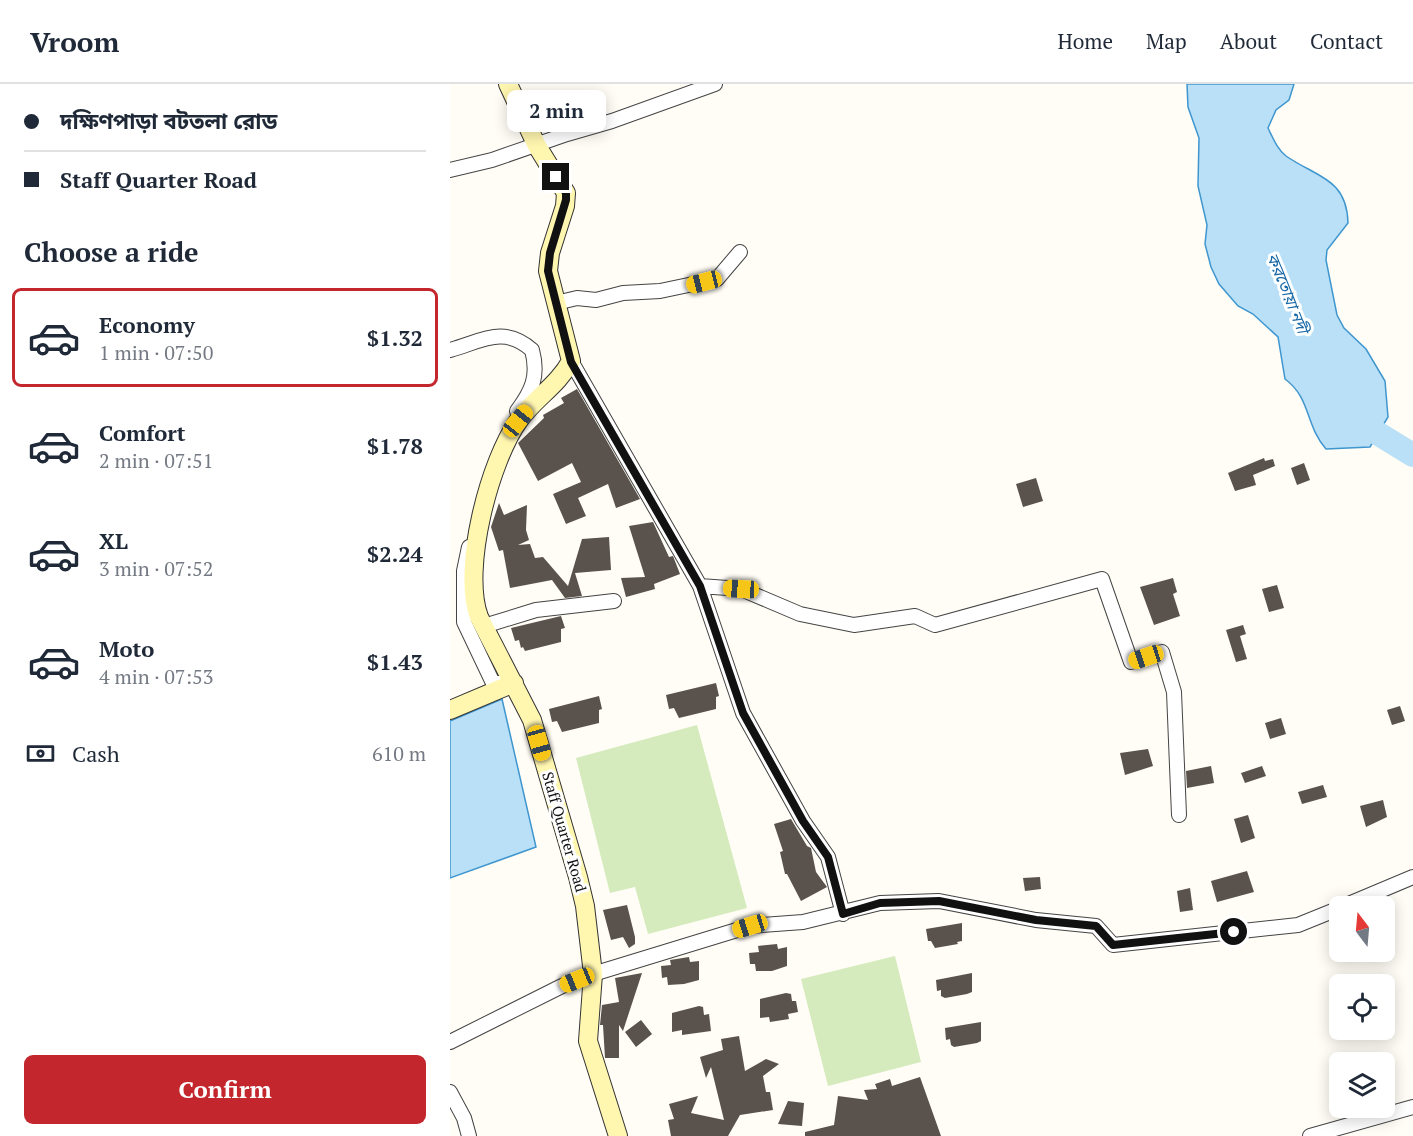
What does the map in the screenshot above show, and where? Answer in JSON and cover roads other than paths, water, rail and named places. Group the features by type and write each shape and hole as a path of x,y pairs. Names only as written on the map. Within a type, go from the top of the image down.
{"street":[{"path":"507,84 537,146 566,193 565,207 550,253 548,271 571,362 700,586 743,713 803,821 828,857 843,914"},
{"path":"450,170 537,146 715,84"},
{"path":"556,303 577,298 597,300 623,293 660,291 717,279 740,252"},
{"path":"450,350 504,334 520,339 532,350 535,361 533,389 500,437 487,469 464,571 472,625"},
{"name":"Staff Quarter Road","path":"571,362 556,383 518,421 505,444 491,480 476,548 472,625 514,683 532,720 578,877 585,906 592,974 588,1041 593,1063 618,1136"},
{"path":"700,586 741,589 800,614 854,625 915,616 935,625 1102,579 1131,662 1162,652 1174,692 1177,719 1179,815"},
{"path":"450,615 472,625 536,610 614,601"},
{"path":"450,710 514,683"},
{"path":"1368,896 1413,877"},
{"path":"450,1042 562,986 592,974 750,926 803,922 843,914 880,903 939,901 1036,920 1096,926 1113,945 1298,925 1329,912"},
{"path":"450,1092 464,1118 469,1136"},
{"path":"1310,1136 1413,1107"}],"water":[{"path":"1187,84 1294,84 1289,100 1276,110 1268,128 1286,156 1328,180 1336,188 1346,208 1348,223 1327,250 1326,260 1337,315 1344,328 1366,349 1385,381 1388,417 1370,447 1326,449 1314,431 1304,403 1293,386 1285,379 1278,337 1253,314 1238,306 1219,284 1211,267 1205,244 1207,225 1198,186 1199,138 1188,107"},
{"path":"502,699 536,847 450,878 450,721"}],"waterway":[{"name":"করতোয়া নদী","path":"1351,417 1413,455"}]}
